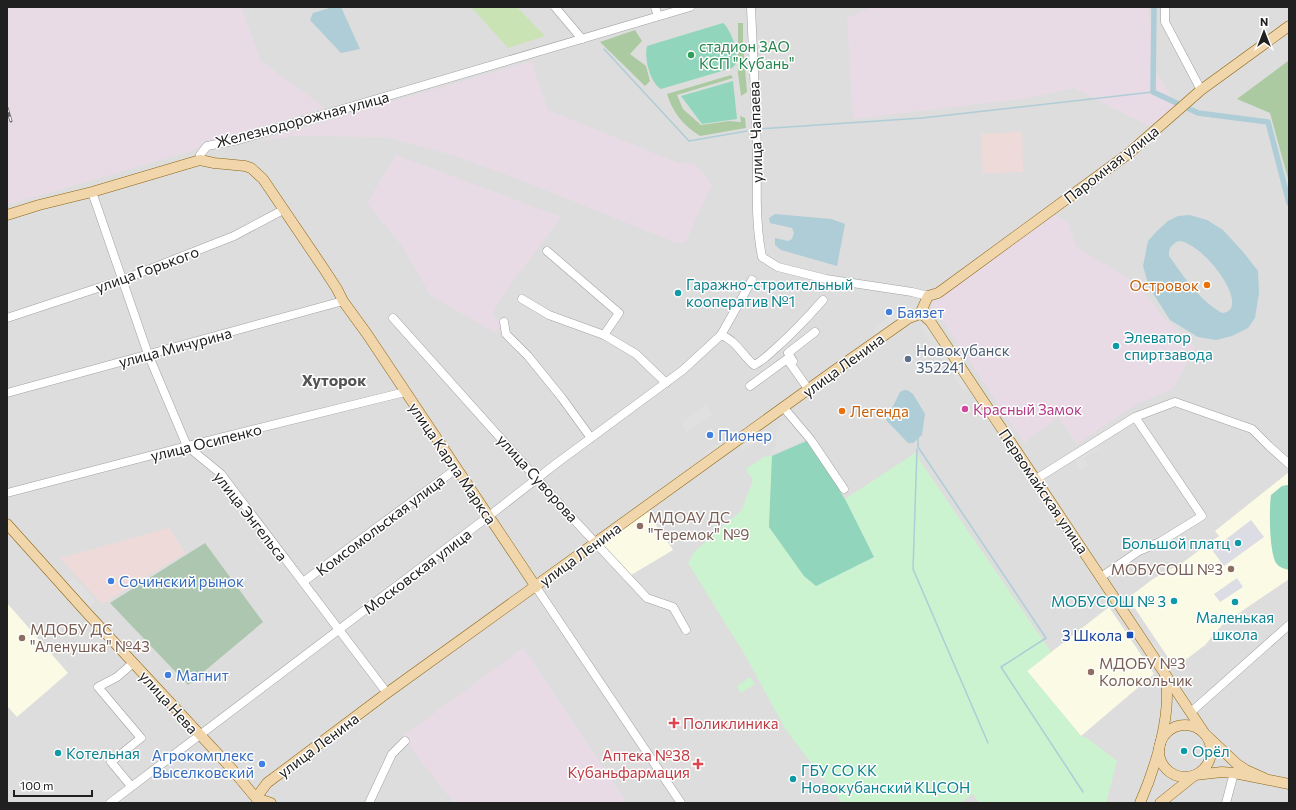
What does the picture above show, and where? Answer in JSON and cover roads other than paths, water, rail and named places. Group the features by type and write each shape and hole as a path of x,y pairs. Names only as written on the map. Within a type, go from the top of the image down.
{"main road":[{"name":"Паромная улица","path":"928,296 938,293 1128,154 1199,92 1289,26"},
{"name":"Железнодорожная улица","path":"7,215 200,160"},
{"name":"улица Карла Маркса","path":"200,160 245,166 251,168 263,179 324,269 343,301 367,334 536,587"},
{"path":"920,314 928,296"},
{"name":"улица Ленина","path":"254,800 267,783 387,693 536,587 595,542 909,318 920,314"},
{"name":"Первомайская улица","path":"920,314 930,321 1205,734 1237,764 1264,778"},
{"name":"улица Нева","path":"7,524 231,768 254,800"},
{"name":"Первомайская улица","path":"1140,803 1149,780 1165,723 1167,695 1164,672"},
{"path":"1160,803 1206,767 1211,754 1211,747 1205,734 1193,726 1178,726 1166,733 1159,744 1159,757 1162,764 1173,775 1188,777 1195,775"},
{"name":"Первомайская улица","path":"1195,775 1222,772 1234,773 1289,784"},
{"path":"254,800 271,803"}],"street":[{"path":"555,7 582,39"},
{"path":"655,7 658,16"},
{"name":"Железнодорожная улица","path":"200,160 200,155 207,146 238,140 690,7"},
{"name":"улица Чапаева","path":"751,7 757,152 757,223 758,239 762,256 778,267 820,277 928,296"},
{"path":"1165,7 1166,22 1199,92"},
{"name":"улица Энгельса","path":"92,192 148,354 187,446 221,474 387,693"},
{"name":"улица Горького","path":"7,318 122,280 234,236 283,210"},
{"path":"547,251 619,313 604,335"},
{"name":"Московская улица","path":"110,803 200,736 338,629 683,370 721,335 752,280"},
{"path":"522,299 549,315 604,335 636,354 666,383"},
{"path":"721,335 728,338 739,349 745,358 754,365 761,361 785,340 807,319 823,300"},
{"name":"улица Мичурина","path":"7,393 343,301"},
{"name":"улица Суворова","path":"393,318 647,598 673,607 686,630"},
{"path":"504,322 506,334 528,356 562,398 591,438"},
{"path":"810,389 788,353 816,332"},
{"path":"750,386 787,359 810,389"},
{"name":"улица Осипенко","path":"7,493 187,446 405,392"},
{"path":"1036,479 1135,417 1175,402 1252,429 1289,464"},
{"path":"784,408 811,440 844,489"},
{"path":"1101,577 1139,551 1160,542 1202,516 1135,417"},
{"name":"Комсомольская улица","path":"304,582 456,468"},
{"name":"улица Карла Маркса","path":"536,587 681,803"},
{"path":"1191,712 1289,625"},
{"path":"131,786 111,762 141,738 98,687 117,677 134,663"},
{"path":"369,803 392,754 405,741"},
{"path":"1226,803 1234,773"}],"water":[{"path":"333,7 341,7 360,49 341,53 310,20 313,13"},
{"path":"775,214 831,219 845,224 837,266 781,250 775,245 775,238 788,241 792,239 794,233 792,228 770,223 769,218"},
{"path":"1190,215 1207,220 1223,230 1258,271 1259,293 1255,318 1248,328 1232,336 1216,340 1198,337 1170,320 1149,287 1143,266 1148,241 1168,221 1178,216","holes":["1178,241 1188,244 1200,252 1221,276 1229,289 1232,300 1230,309 1222,313 1199,295 1192,288 1169,256 1171,247"]},
{"path":"907,390 913,394 925,414 922,435 913,443 908,443 886,420 900,392"}],"waterway":[{"path":"1154,7 1153,92 1198,113 1268,122 1289,203"},
{"path":"604,49 689,141 747,131"},
{"path":"759,129 922,118 1153,92"},
{"path":"918,439 918,447 1046,638 1001,667 1083,792"},
{"path":"917,449 913,569 988,743"}],"railway":[{"path":"7,108 11,121"}],"place":[{"name":"стадион ЗАО КСП \"Кубань\"","path":"691,55"},
{"name":"Островок","path":"1207,285"},
{"name":"Гаражно-строительный кооператив №1","path":"678,293"},
{"name":"Баязет","path":"889,312"},
{"name":"Элеватор спиртзавода","path":"1116,346"},
{"name":"Новокубанск 352241","path":"908,359"},
{"name":"Красный Замок","path":"965,409"},
{"name":"Легенда","path":"842,411"},
{"name":"Пионер","path":"710,435"},
{"name":"МДОАУ ДС \"Теремок\" №9","path":"640,526"},
{"name":"Большой платц","path":"1238,543"},
{"name":"МОБУСОШ №3","path":"1231,569"},
{"name":"Сочинский рынок","path":"111,581"},
{"name":"МОБУСОШ № 3","path":"1174,601"},
{"name":"Маленькая школа","path":"1235,602"},
{"name":"3 Школа","path":"1130,635"},
{"name":"МДОБУ ДС \"Аленушка\" №43","path":"22,638"},
{"name":"МДОБУ №3 Колокольчик","path":"1091,672"},
{"name":"Магнит","path":"168,675"},
{"name":"Поликлиника","path":"674,723"},
{"name":"Орёл","path":"1184,751"},
{"name":"Котельная","path":"58,753"},
{"name":"Агрокомплекс Выселковский","path":"262,764"},
{"name":"Аптека №38 Кубаньфармация","path":"698,764"},
{"name":"ГБУ СО КК Новокубанский КЦСОН","path":"793,779"}],"district":[{"name":"Хуторок","path":"334,379"}]}
